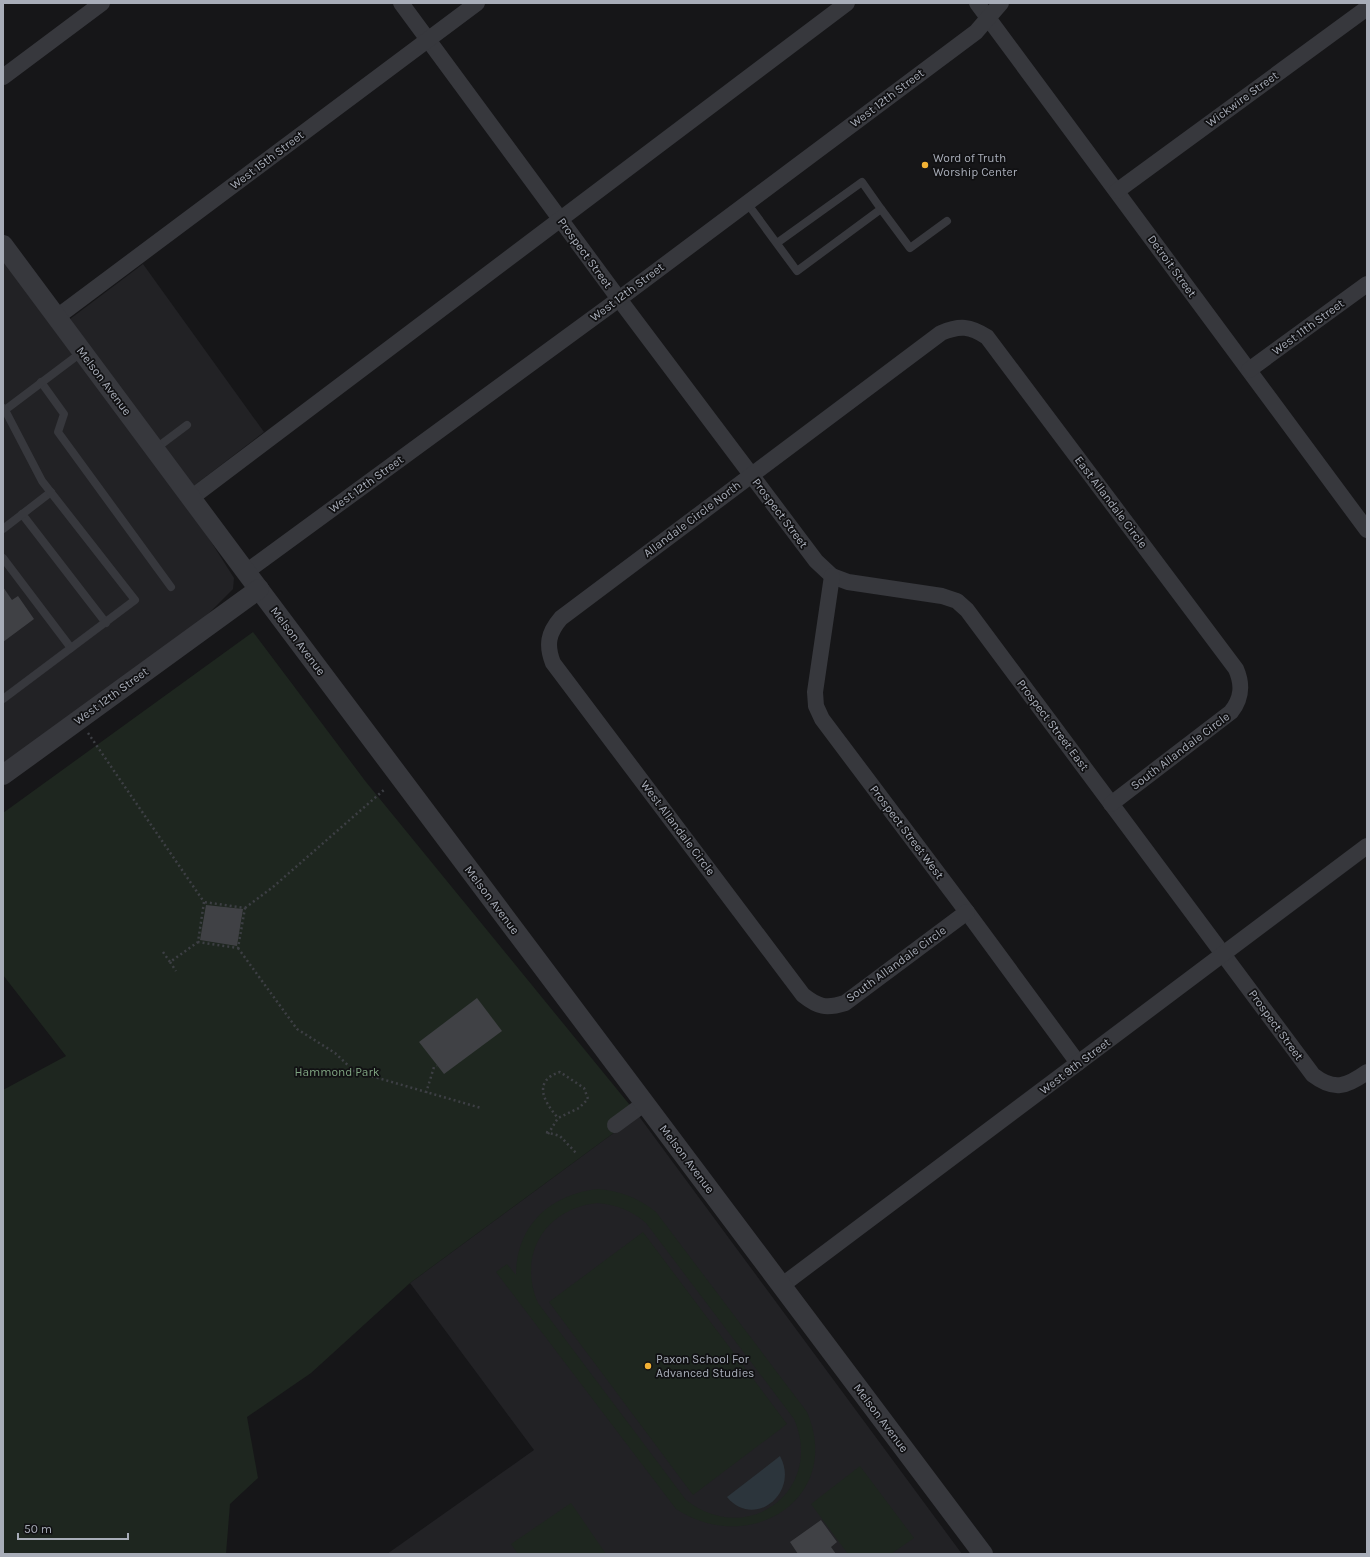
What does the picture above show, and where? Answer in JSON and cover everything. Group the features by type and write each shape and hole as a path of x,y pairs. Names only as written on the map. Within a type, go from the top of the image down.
{"street":[{"path":"3,77 102,3"},
{"name":"Prospect Street","path":"401,3 751,475 816,561 832,576"},
{"name":"West 15th Street","path":"57,317 477,3"},
{"path":"191,498 847,3"},
{"name":"Detroit Street","path":"977,3 1367,530"},
{"name":"West 12th Street","path":"246,572 619,299 976,32 1001,3"},
{"name":"Wickwire Street","path":"1117,191 1367,8"},
{"name":"Melson Avenue","path":"3,245 246,572 782,1286 977,1552"},
{"name":"West 11th Street","path":"1249,370 1367,284"},
{"name":"Allandale Circle North","path":"548,640 553,627 561,618 751,475 941,333 952,328 964,327"},
{"name":"East Allandale Circle","path":"964,327 976,329 987,337 1236,669 1241,680 1241,691"},
{"name":"Prospect Street East","path":"832,576 848,582 866,586 942,596 957,601 967,610 1224,954"},
{"name":"Prospect Street West","path":"832,576 815,692 816,706 822,719 968,912 1078,1063"},
{"name":"West 12th Street","path":"3,775 258,588"},
{"name":"West Allandale Circle","path":"548,640 549,653 553,663 597,722 803,995 812,1002 822,1006"},
{"name":"South Allandale Circle","path":"1111,804 1231,712 1239,702 1241,691"},
{"name":"West 9th Street","path":"782,1286 1367,846"},
{"name":"South Allandale Circle","path":"822,1006 832,1007 845,1003 968,912"},
{"name":"Prospect Street","path":"1224,954 1313,1075 1325,1084 1335,1086 1346,1085 1367,1072"},
{"path":"615,1125 645,1103"}],"lane":[{"path":"777,243 862,182 910,248 947,221"},
{"path":"747,203 797,271 881,209"},
{"path":"3,699 135,600 42,482 4,409 82,352"},
{"path":"41,382 64,414 58,432 171,587"},
{"path":"155,449 188,425"},
{"path":"3,529 51,492"},
{"path":"22,514 106,623"},
{"path":"3,558 71,648"}],"path":[{"path":"88,733 204,902 198,942"},
{"path":"238,948 245,908 273,887 385,789"},
{"path":"204,902 245,908"},
{"path":"170,962 198,942 238,948 297,1028 335,1053 354,1071 481,1108"},
{"path":"163,952 176,971"},
{"path":"426,1093 434,1067 437,1066"},
{"path":"558,1118 545,1100 542,1093 543,1087 549,1077 560,1072 584,1088 588,1099 580,1108 558,1118 547,1133 560,1136 577,1154"}],"shaded area":[{"path":"3,258 189,507 234,578 233,589 204,618 3,765"},
{"path":"143,264 264,432 191,488 70,319"},
{"name":"Paxon School For Advanced Studies","path":"638,1115 962,1554 387,1554 534,1450 410,1283"},
{"path":"780,1456 785,1470 784,1483 779,1494 771,1503 761,1508 749,1510 738,1506 727,1497"}],"green space":[{"name":"Hammond Park","path":"253,632 366,782 638,1115 410,1283 311,1373 247,1417 258,1478 230,1504 226,1554 3,1554 3,1090 66,1056 3,975 3,813"},
{"path":"598,1189 622,1193 636,1199 656,1212 807,1412 815,1443 812,1471 801,1494 783,1511 759,1522 732,1526 704,1522 676,1509 496,1272 507,1264 516,1275 518,1257 522,1242 529,1228 551,1205 581,1192","holes":["598,1203 629,1211 646,1223 794,1419 801,1445 799,1469 790,1489 774,1504 755,1514 733,1518 709,1513 686,1500 538,1303 532,1285 531,1268 534,1252 540,1237 550,1224 563,1214 579,1207"]},
{"path":"643,1232 787,1424 693,1495 549,1302"},
{"path":"860,1466 914,1538 891,1554 848,1554 811,1504"},
{"path":"571,1503 606,1554 518,1554 511,1544"}],"building":[{"path":"3,587 12,600 18,596 34,619 3,642"},
{"path":"206,905 243,909 237,946 200,940"},
{"path":"477,998 502,1031 444,1074 419,1042"},
{"path":"821,1520 837,1542 831,1547 836,1554 798,1554 790,1542"}],"place":[{"name":"Word of Truth Worship Center","path":"925,165"},
{"name":"Paxon School For Advanced Studies","path":"648,1366"}]}
